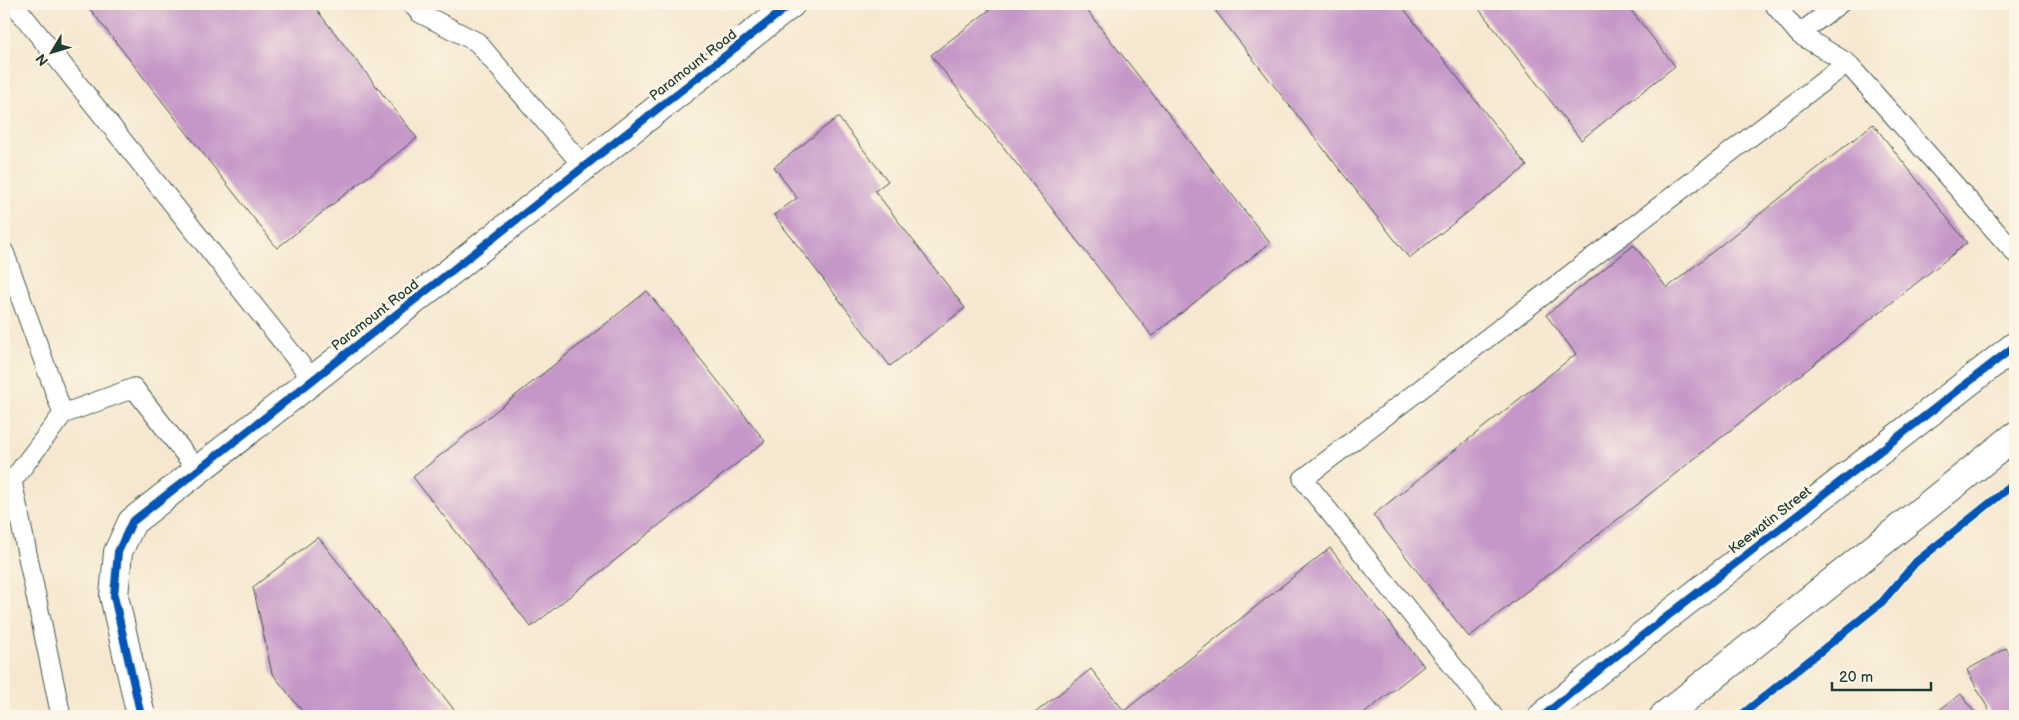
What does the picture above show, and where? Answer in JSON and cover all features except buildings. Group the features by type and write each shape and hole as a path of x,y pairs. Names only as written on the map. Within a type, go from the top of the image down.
{"street":[{"name":"Paramount Road","path":"141,716 114,596 118,552 132,522 791,4"},
{"name":"Keewatin Street","path":"1543,716 1620,653 2015,346"},
{"path":"1664,716 2015,436"}],"lane":[{"path":"14,4 313,380"},
{"path":"412,4 420,13 477,42 584,167"},
{"path":"1774,4 1799,34 1847,63 2009,231 2015,253"},
{"path":"1799,34 1839,4"},
{"path":"1493,716 1302,478 1847,63"},
{"path":"4,252 63,414"},
{"path":"61,716 12,481 63,414 134,388 198,471"}],"cycle path":[{"path":"141,716 114,596 118,552 132,522 791,4"},
{"path":"1543,716 1620,653 2015,346"},
{"path":"1740,716 1882,602 1916,562 2015,483"}]}
